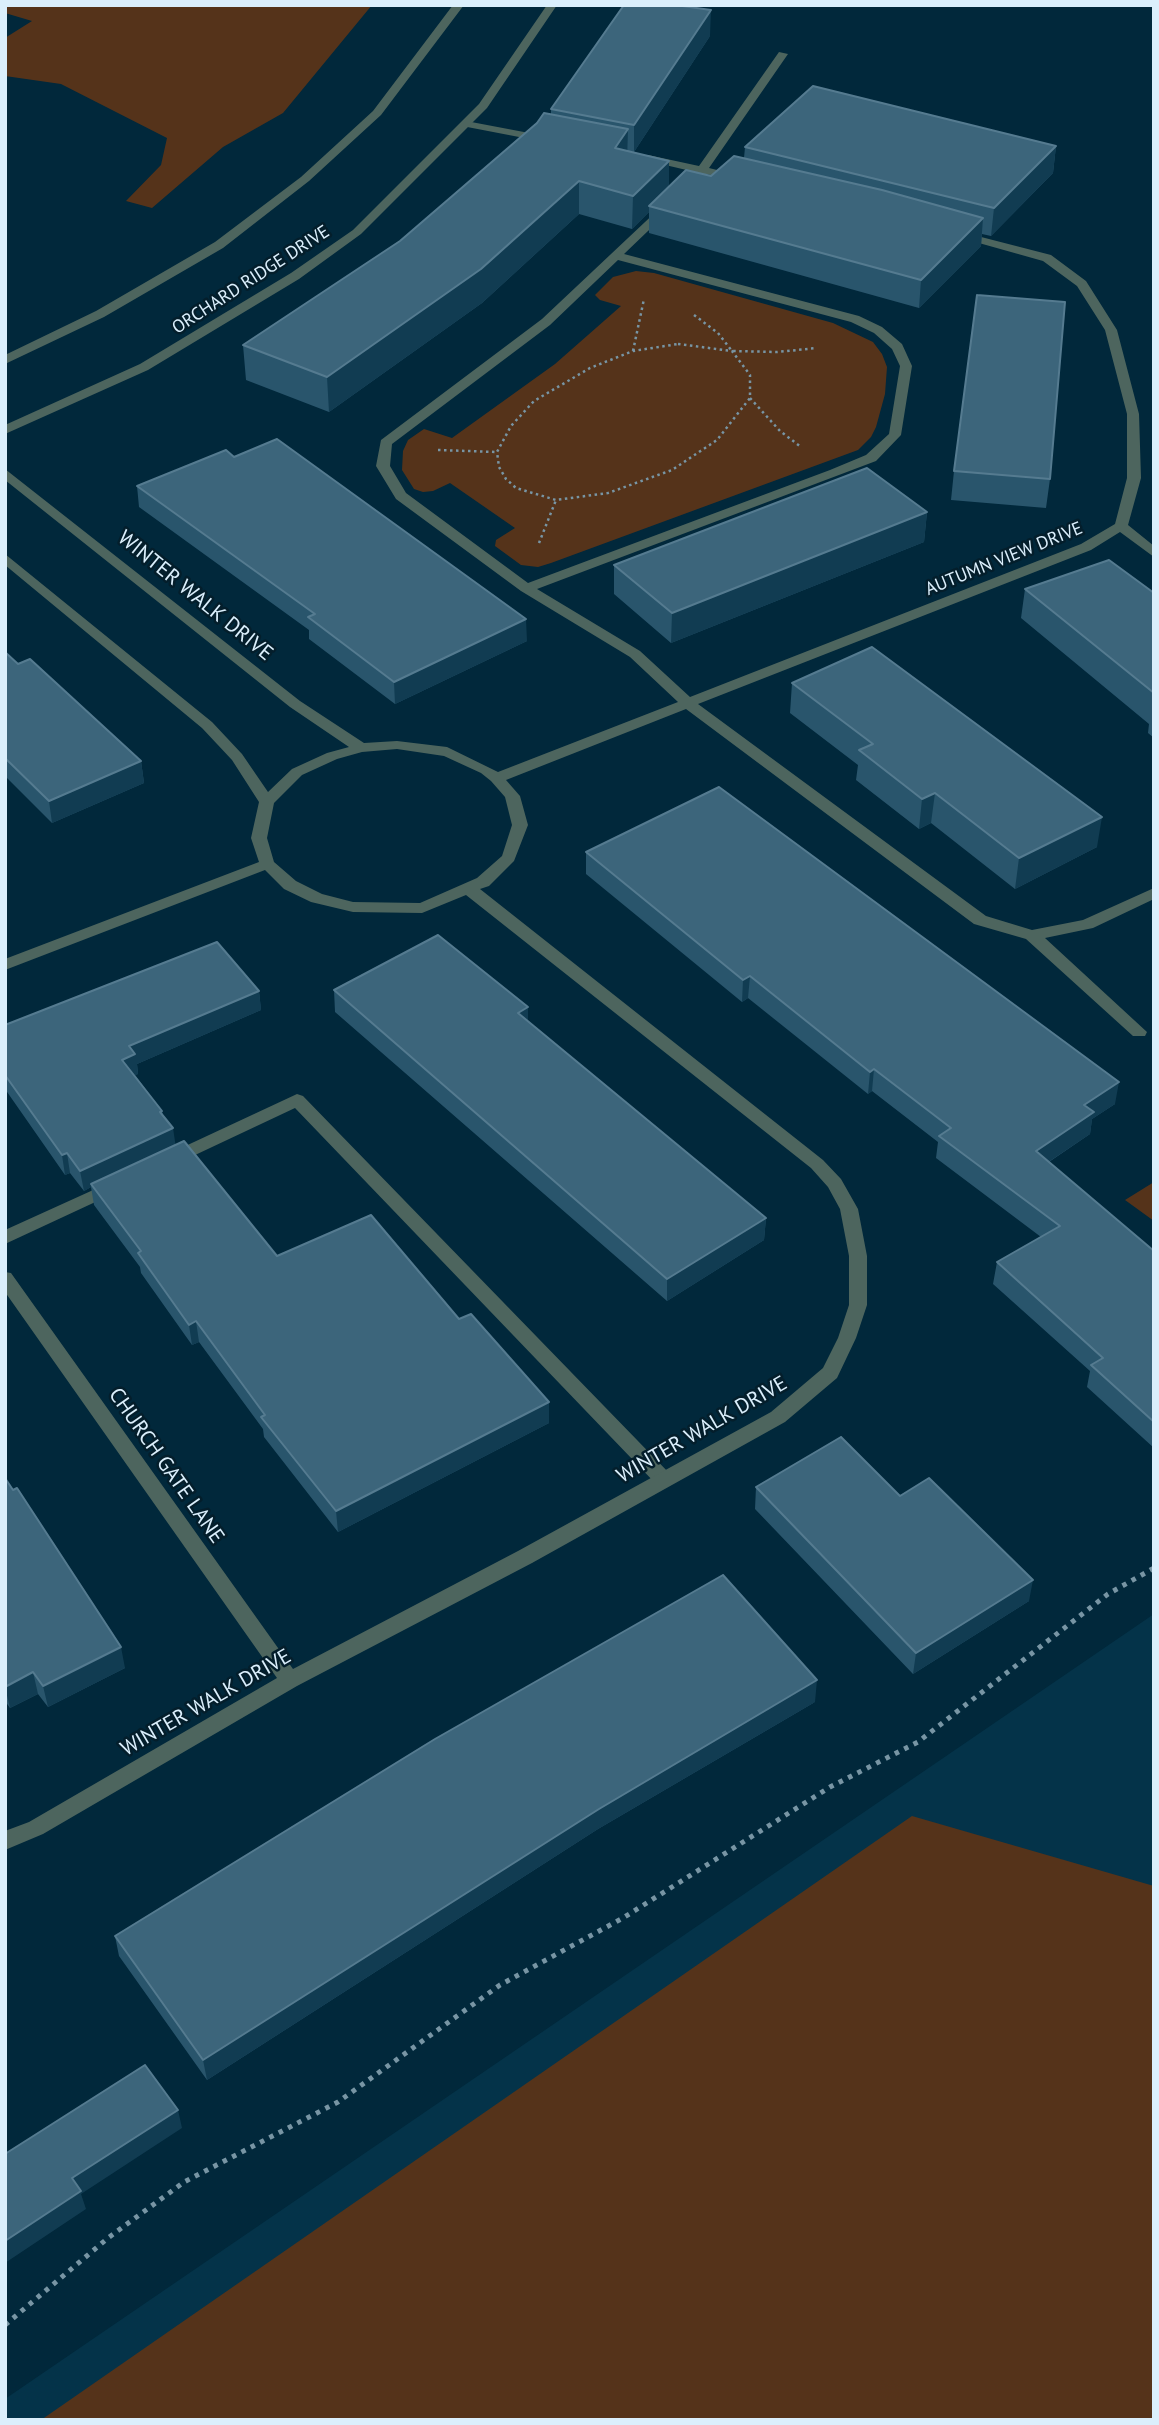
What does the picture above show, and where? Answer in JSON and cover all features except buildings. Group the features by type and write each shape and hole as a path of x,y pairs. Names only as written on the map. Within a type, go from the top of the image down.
{"street":[{"path":"5,360 100,314 219,245 305,179 377,113 459,5"},
{"name":"ORCHARD RIDGE DRIVE","path":"5,430 144,367 295,276 357,232 483,106 552,5"},
{"path":"783,54 704,170 546,322 386,443 383,466 401,496 526,588 635,654 688,703 980,920 1032,935 1139,1032"},
{"path":"466,124 557,141"},
{"path":"634,155 748,180"},
{"path":"946,230 1047,258 1082,284 1111,330 1133,414 1134,478 1121,526 1154,553"},
{"path":"526,588 835,473 871,458 894,435 906,366 898,347 878,330 855,319 614,256"},
{"name":"WINTER WALK DRIVE","path":"5,473 295,705 361,748"},
{"name":"AUTUMN VIEW DRIVE","path":"496,779 1086,547 1121,526"},
{"path":"5,558 207,725 237,757 267,802"},
{"path":"397,745 447,752 486,770 496,779 512,796 520,825 509,858 483,882 422,908 353,907 317,898 290,885 267,864 259,838 267,802 297,772 332,756 361,748 397,745"},
{"path":"5,965 267,864"},
{"name":"WINTER WALK DRIVE","path":"5,1841 36,1828 290,1680 525,1557 778,1417 830,1373 847,1338 858,1306 856,1233 849,1209 835,1183 817,1164 469,889"},
{"path":"1032,935 1087,924 1154,892"},
{"path":"5,1237 297,1100 664,1480"},
{"name":"CHURCH GATE LANE","path":"5,1278 290,1680"}],"path":[{"path":"750,398 730,425 697,454 640,484 608,494 556,500 536,496 516,488 506,479 499,467 497,453 503,440 511,426 534,401 590,368 633,351 678,344 733,351 750,375 750,398 780,431 835,473"},
{"path":"5,2325 108,2238 184,2182 338,2102 500,1985 623,1918 830,1787 918,1742 1108,1594 1154,1569"}],"shaded area":[{"path":"5,5 372,5 283,113 223,147 152,208 126,201 161,165 167,138 61,84 5,76 5,38 32,21 5,13"},
{"path":"636,271 654,273 833,323 873,342 887,367 885,394 876,427 871,437 858,450 551,563 538,567 521,565 495,546 496,540 515,528 450,483 433,491 414,489 402,470 403,451 408,440 424,429 452,438 555,364 621,306 600,300 595,295 613,277"},
{"path":"1154,1182 1154,1221 1125,1200"},
{"path":"1154,1614 1154,2420 5,2420 5,2399"},
{"path":"912,1816 1154,1886 1154,2420 41,2420"}]}
